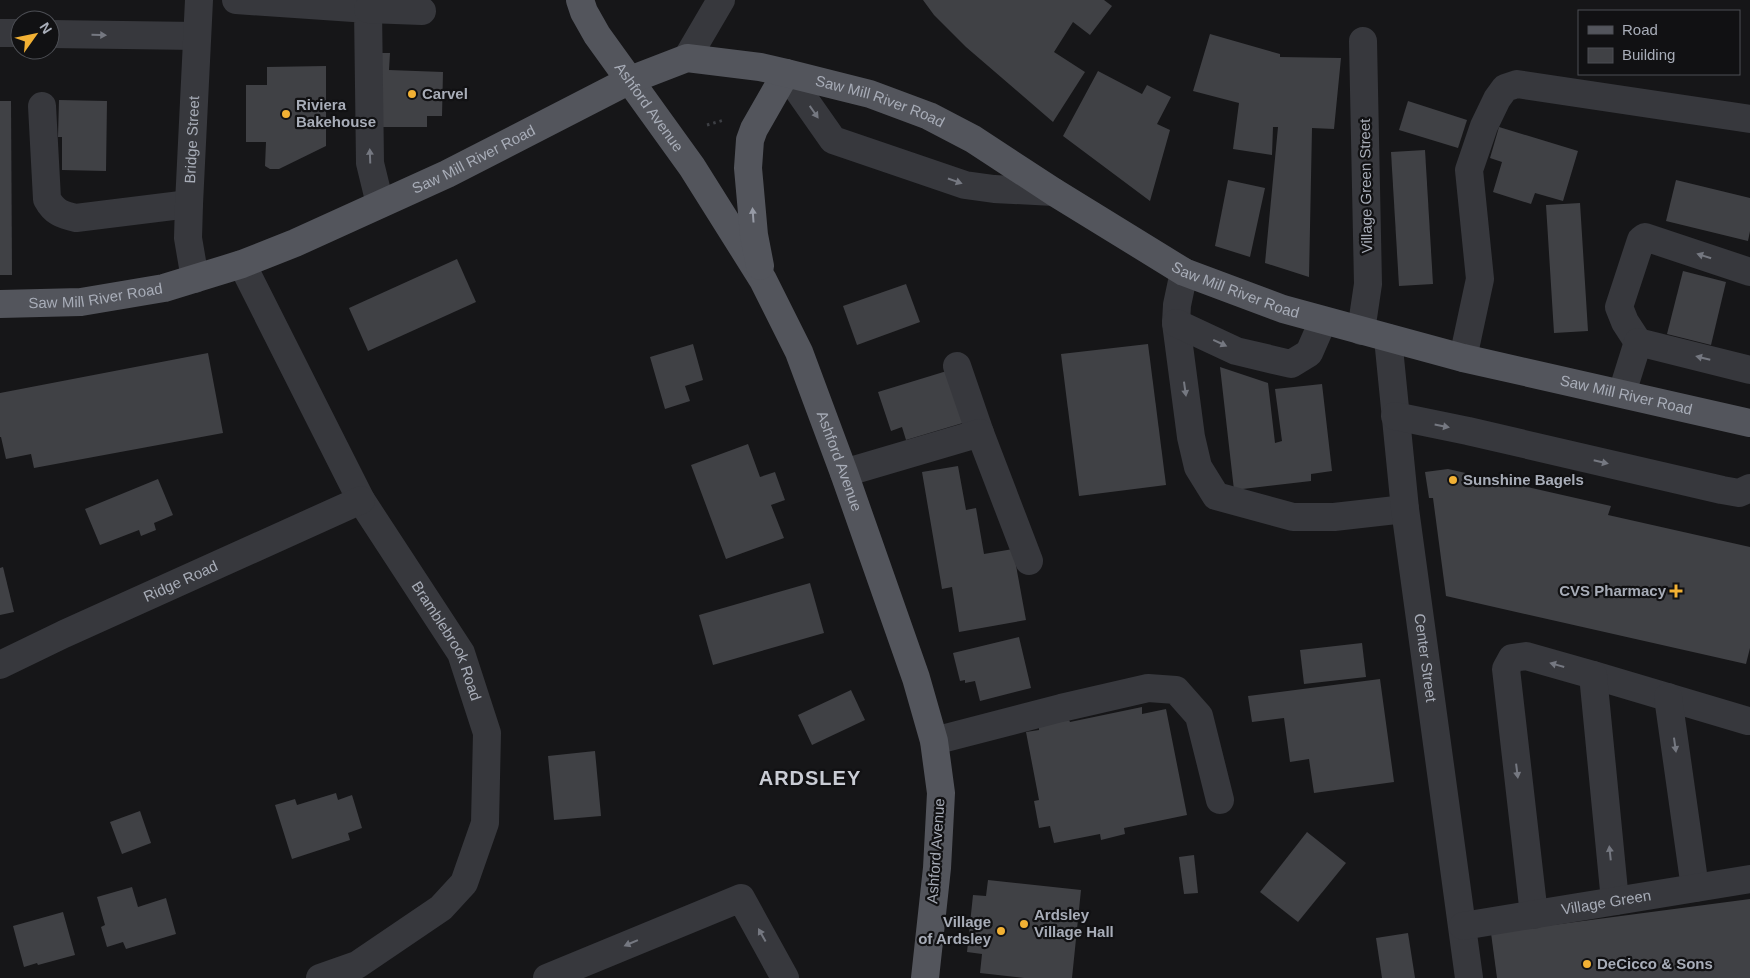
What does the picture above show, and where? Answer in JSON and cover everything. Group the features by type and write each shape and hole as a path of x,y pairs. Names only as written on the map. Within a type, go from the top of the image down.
{"main road":[{"name":"Ashford Avenue","path":"580,0 584,12 597,35 692,167 763,280 799,352 916,678 934,741 941,793 937,868 925,978"},
{"name":"Saw Mill River Road","path":"0,304 81,302 164,288 242,264 295,243 447,174 630,80 687,58 786,72 870,94 929,116 972,139 1184,272 1283,309 1463,358 1750,423"},
{"path":"763,280 754,235 748,168 750,140 754,129 786,72"}],"street":[{"name":"Bridge Street","path":"195,278 188,238 199,0"},
{"path":"236,0 422,11"},
{"path":"687,58 720,0"},
{"path":"368,9 370,163 380,204"},
{"path":"60,34 197,36"},
{"name":"Village Green Street","path":"1361,331 1368,284 1362,41"},
{"path":"786,72 832,140 965,185 994,189 1054,192"},
{"path":"1463,358 1480,279 1469,170 1484,126 1497,99 1505,88 1517,84 1750,119"},
{"path":"42,106 47,199 52,208 60,214 76,218 189,204"},
{"path":"1750,272 1645,237 1641,240 1619,307 1625,322 1638,342 1750,370"},
{"name":"Bramblebrook Road","path":"242,264 362,500 461,653 487,733 485,823 464,883 441,908 357,965 320,978"},
{"path":"1184,272 1177,305 1176,323 1192,437 1198,467 1216,496 1293,516 1334,518 1405,510"},
{"path":"1176,323 1236,351 1291,364 1309,353 1323,321"},
{"name":"Center Street","path":"1388,338 1405,510 1431,709 1470,978"},
{"path":"1622,393 1638,342"},
{"path":"957,366 980,433 1029,561"},
{"path":"1395,416 1478,433 1722,490 1739,493 1750,488"},
{"path":"844,474 980,433"},
{"name":"Ridge Road","path":"0,665 64,634 362,500"},
{"path":"1534,915 1506,669 1512,658 1526,656 1593,675 1668,697 1749,726"},
{"path":"1593,675 1615,901"},
{"path":"934,741 1061,708 1148,688 1176,690 1199,716 1220,800"},
{"path":"1668,697 1695,888"},
{"name":"Village Green","path":"1463,926 1750,879"},
{"path":"547,978 741,898 785,978"}],"path":[{"path":"707,125 728,119"}],"building":[{"path":"923,0 1104,0 1112,6 1090,35 1073,22 1054,52 1085,72 1053,122 966,47 934,15"},
{"path":"1210,34 1280,54 1280,57 1341,58 1334,129 1312,128 1309,277 1265,263 1278,127 1273,127 1272,155 1233,149 1239,103 1193,91"},
{"name":"Carvel","path":"381,53 390,53 389,70 443,72 442,116 427,116 427,127 380,127"},
{"name":"Riviera Bakehouse","path":"326,66 326,146 279,169 270,169 265,166 266,142 246,142 246,85 267,85 267,67"},
{"path":"1098,71 1142,94 1147,85 1171,97 1157,124 1170,130 1150,201 1063,136"},
{"path":"59,100 107,101 106,171 62,170 62,137 58,137"},
{"path":"0,101 11,101 12,275 0,275"},
{"path":"1408,101 1467,120 1458,148 1399,130"},
{"path":"1499,127 1578,151 1563,201 1535,193 1531,204 1493,192 1502,162 1490,158"},
{"path":"1425,150 1433,284 1399,286 1391,152"},
{"path":"1228,180 1265,188 1250,257 1215,246"},
{"path":"1676,180 1750,198 1750,231 1748,241 1666,221"},
{"path":"1580,203 1588,331 1554,333 1546,205"},
{"path":"457,259 476,302 368,351 349,308"},
{"path":"1683,271 1726,282 1711,345 1667,334"},
{"path":"906,284 920,322 857,345 843,306"},
{"path":"693,344 703,380 685,386 690,401 665,409 650,357"},
{"path":"1148,344 1166,485 1079,496 1061,354"},
{"path":"208,353 223,433 34,468 31,454 6,459 0,437 0,393"},
{"path":"1220,367 1268,383 1275,443 1282,441 1275,389 1322,384 1332,471 1311,474 1311,481 1234,490"},
{"path":"950,370 966,422 906,440 902,427 891,431 878,392"},
{"path":"748,444 760,477 775,472 785,500 771,505 784,538 726,559 691,465"},
{"path":"958,466 966,510 976,508 984,554 1013,549 1026,620 959,632 952,587 942,589 922,472"},
{"path":"1448,469 1611,506 1608,515 1750,547 1750,648 1746,664 1446,596 1433,498 1429,498 1425,472"},
{"path":"158,479 173,515 154,523 156,530 141,536 139,530 100,545 85,509"},
{"path":"3,567 14,612 0,615 0,568"},
{"path":"810,583 824,633 713,665 699,615"},
{"path":"1019,637 1031,688 980,701 975,681 965,683 965,680 960,681 953,653"},
{"path":"1362,643 1366,677 1304,684 1300,650"},
{"path":"1380,679 1394,782 1314,793 1309,759 1290,762 1284,718 1252,722 1248,696"},
{"path":"851,690 865,720 812,745 798,715"},
{"path":"1142,707 1142,714 1166,709 1187,815 1124,828 1125,834 1101,840 1100,834 1054,843 1050,826 1039,828 1034,801 1039,800 1026,732 1039,730 1039,726 1069,720 1070,722"},
{"path":"595,751 601,816 554,820 548,756"},
{"path":"336,793 338,800 352,795 362,828 348,833 350,840 292,859 275,805 295,799 297,805"},
{"path":"140,811 151,843 122,854 110,822"},
{"path":"1307,832 1346,863 1298,922 1260,892"},
{"path":"1194,855 1198,893 1184,894 1179,857"},
{"name":"Ardsley Village Hall","path":"988,880 1081,890 1072,978 1024,978 980,973 982,954 967,952 973,895 986,896"},
{"path":"132,887 138,907 166,898 176,934 126,949 123,942 107,947 101,927 105,925 97,897"},
{"path":"1750,899 1750,978 1497,978 1491,933"},
{"path":"63,912 75,955 24,967 13,926"},
{"path":"1408,933 1415,978 1382,978 1376,938"}],"place":[{"name":"Carvel","path":"412,94"},
{"name":"Riviera Bakehouse","path":"286,114"},
{"name":"Sunshine Bagels","path":"1453,480"},
{"name":"CVS Pharmacy","path":"1676,591"},
{"name":"Ardsley Village Hall","path":"1024,924"},
{"name":"Village of Ardsley","path":"1001,931"},
{"name":"DeCicco & Sons","path":"1587,964"}],"district":[{"name":"ARDSLEY","path":"810,778"}]}
